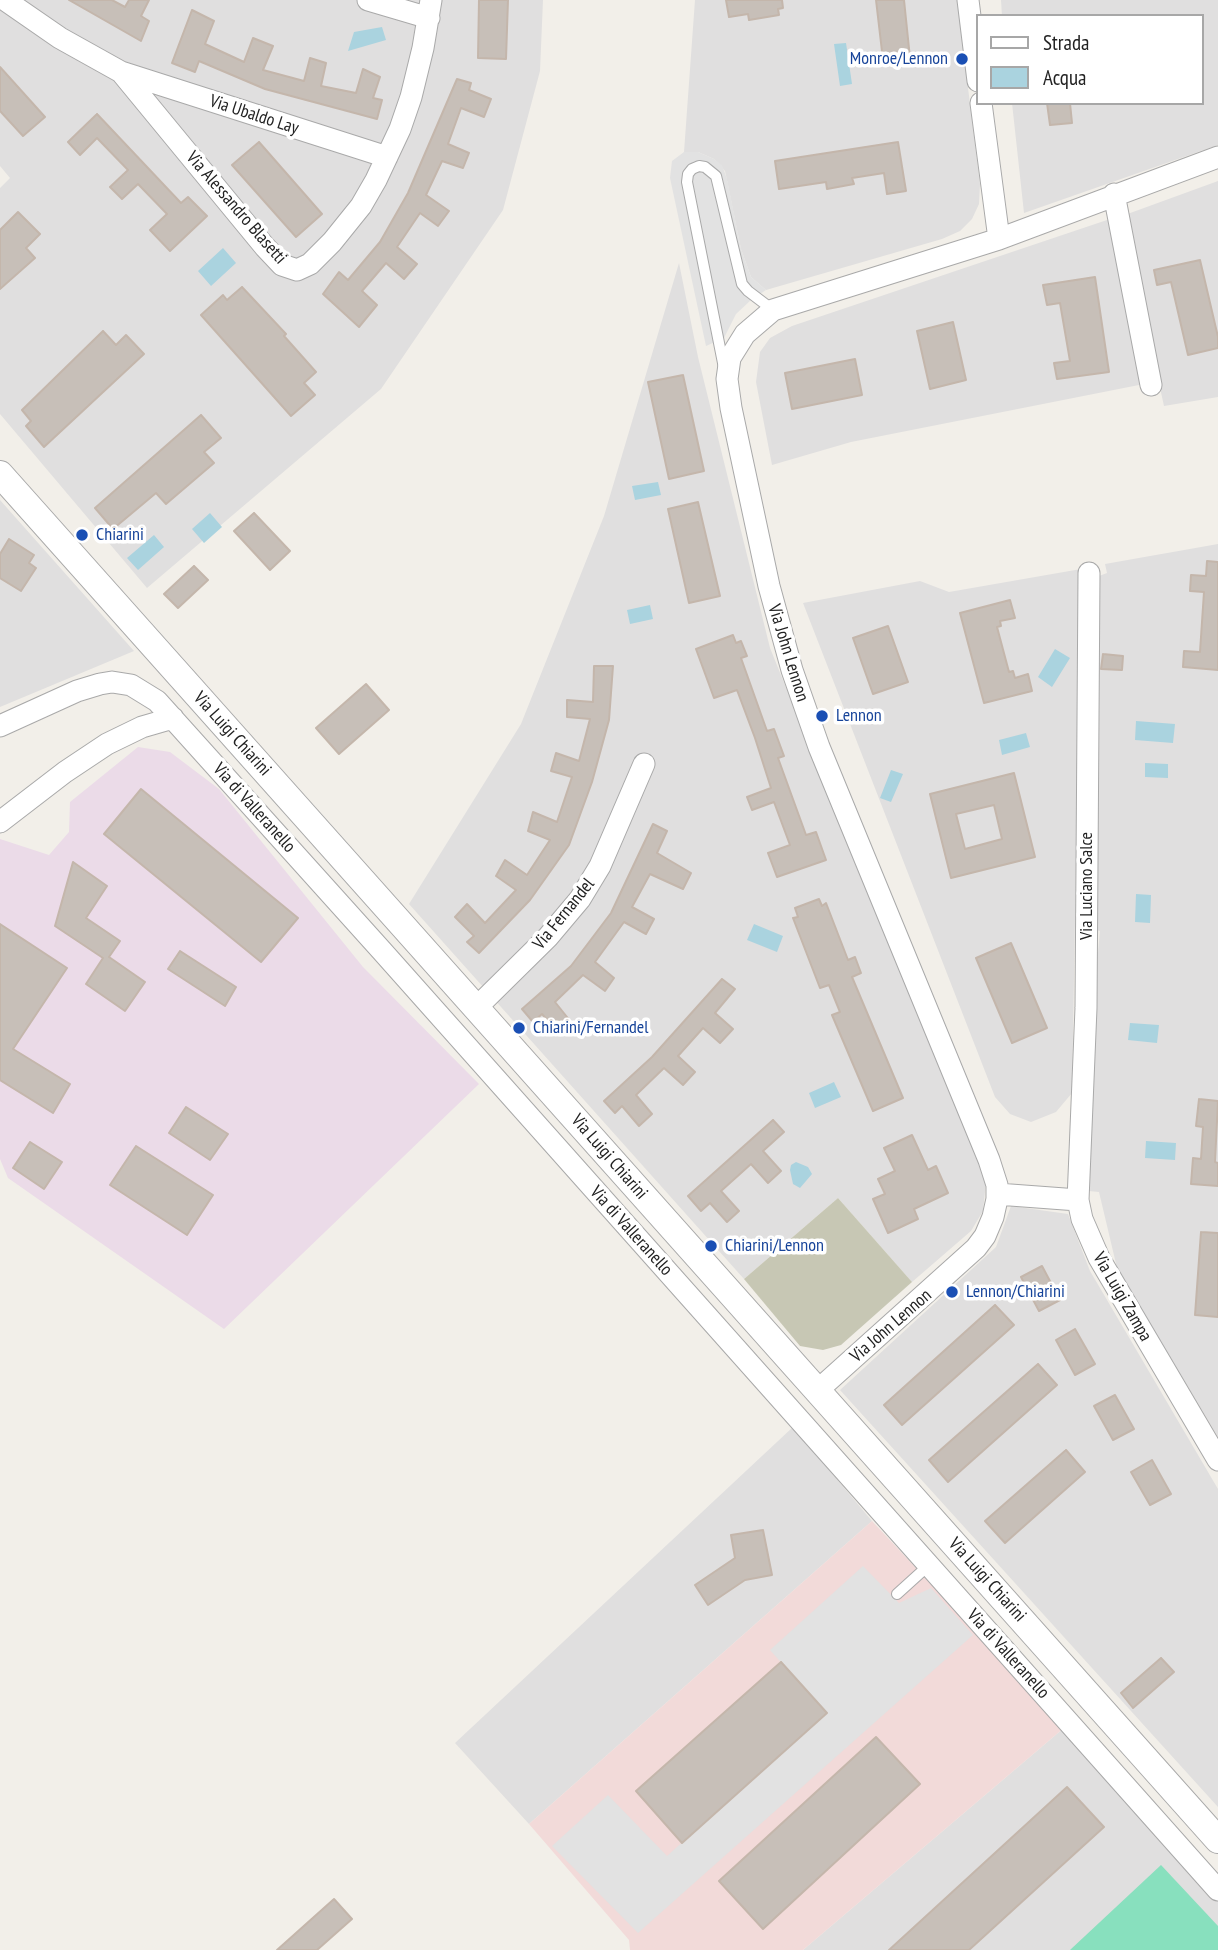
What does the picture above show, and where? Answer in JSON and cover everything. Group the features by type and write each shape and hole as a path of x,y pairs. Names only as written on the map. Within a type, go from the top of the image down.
{"street":[{"name":"Via Alessandro Blasetti","path":"5,0 60,38 121,72 256,237 286,268 297,270 306,267 332,242 367,197 387,158 411,97 430,9"},
{"path":"368,0 430,9"},
{"path":"968,0 976,65"},
{"name":"Via Ubaldo Lay","path":"121,72 387,158"},
{"path":"981,105 999,239"},
{"name":"Via John Lennon","path":"818,1390 970,1255 988,1230 997,1194 989,1160 857,840 794,678 769,586 731,408 727,379 729,363 745,334 773,310 999,239 1218,157"},
{"path":"1114,194 1150,385"},
{"name":"Via Luigi Chiarini","path":"0,474 1218,1840"},
{"name":"Via Luciano Salce","path":"1078,1199 1086,1008 1088,573"},
{"name":"Via di Valleranello","path":"0,726 77,691 112,682 131,685 143,691 173,718 1218,1890"},
{"path":"0,822 65,772 107,744 142,727 173,718"},
{"name":"Via Fernandel","path":"476,1008 548,937 580,899 600,866 644,764"},
{"path":"997,1194 1078,1199"},
{"name":"Via Luigi Zampa","path":"1078,1199 1082,1219 1099,1258 1218,1460"}],"lane":[{"path":"727,379 687,182 692,169 705,167 716,176 742,284 773,310"},
{"path":"897,1594 929,1565"}],"shaded area":[{"path":"0,0 543,0 540,71 503,210 381,389 147,588 0,414 0,188 10,178 0,166"},
{"path":"695,0 957,0 980,184 979,204 972,219 960,231 942,239 766,290 751,277 741,249 725,171 714,159 698,152 684,152"},
{"path":"1001,0 1218,0 1218,145 1024,213 1012,105 1204,105 1204,14 1002,14"},
{"path":"684,152 698,152 722,165 741,249 751,277 766,290 736,314 724,338 706,346 670,178 672,161"},
{"path":"1218,181 1218,397 1164,406 1122,216"},
{"path":"1110,219 1144,384 851,442 772,465 756,382 760,352 770,338 792,326"},
{"path":"679,263 698,357 770,648 986,1182 983,1211 971,1231 912,1282 838,1198 744,1279 409,904 521,724 604,516"},
{"path":"0,500 134,651 0,707"},
{"path":"1218,544 1218,1437 1117,1268 1099,1192 1089,1191 1093,953 1098,952 1100,931 1093,930 1099,576 1107,573 1105,564"},
{"path":"1081,569 1072,1093 1056,1112 1031,1122 1010,1114 995,1097 803,603 920,581 949,592"},
{"path":"138,747 170,752 219,789 363,967 479,1084 224,1329 8,1178 0,1159 0,839 49,855 69,832 70,802"},
{"path":"838,1198 912,1282 841,1345 823,1350 800,1346 744,1279"},
{"path":"1011,1206 1068,1214 1090,1271 1218,1489 1218,1807 840,1390 996,1247"},
{"path":"793,1427 872,1521 529,1824 455,1743"},
{"path":"872,1521 1065,1727 803,1950 630,1950 629,1940 529,1824"},
{"path":"863,1566 899,1603 931,1588 973,1635 638,1933 552,1846 608,1795 667,1856 826,1713 770,1650"},
{"path":"1065,1727 1218,1900 1218,1950 803,1950"}],"green space":[{"path":"1161,1865 1218,1926 1218,1950 1070,1950"}],"water":[{"path":"382,27 386,40 348,51 354,32"},
{"path":"846,43 852,84 840,86 834,44"},
{"path":"223,248 236,263 211,286 198,271"},
{"path":"658,482 661,495 635,500 632,486"},
{"path":"210,513 222,527 204,543 192,529"},
{"path":"154,535 164,547 138,570 127,558"},
{"path":"650,605 653,619 630,624 627,610"},
{"path":"1055,649 1070,658 1052,687 1038,677"},
{"path":"1136,721 1175,724 1173,743 1135,740"},
{"path":"1026,733 1030,747 1002,755 999,740"},
{"path":"1145,763 1168,764 1168,778 1145,777"},
{"path":"891,770 903,774 891,802 880,798"},
{"path":"1136,894 1151,895 1150,923 1135,922"},
{"path":"754,924 783,936 777,952 747,940"},
{"path":"1130,1023 1159,1025 1157,1043 1128,1040"},
{"path":"834,1082 841,1097 815,1108 809,1093"},
{"path":"1146,1141 1176,1143 1175,1160 1145,1158"},
{"path":"796,1162 808,1167 812,1174 800,1188 793,1184 790,1170 791,1165"}],"building":[{"path":"69,0 112,0 125,7 129,0 149,0 141,16 149,21 141,41"},
{"path":"479,0 508,0 506,59 478,58"},
{"path":"726,0 782,0 783,8 778,9 779,15 749,20 748,14 729,17"},
{"path":"876,0 904,0 910,58 883,60"},
{"path":"192,10 214,21 205,44 244,62 253,38 273,46 263,70 304,81 310,58 326,63 321,86 356,93 363,69 380,77 373,98 382,100 377,119 265,89 199,61 195,72 172,63"},
{"path":"0,67 45,117 23,136 0,111"},
{"path":"457,79 471,83 469,90 491,99 484,117 461,108 448,144 469,153 463,168 442,161 426,195 449,211 438,226 420,213 397,247 417,264 404,279 386,263 362,291 377,305 359,327 323,294 339,272 348,280 380,242 408,193"},
{"path":"1047,105 1070,105 1072,123 1050,125"},
{"path":"97,114 181,203 188,197 207,216 170,251 150,230 167,214 138,184 122,199 110,187 128,170 97,138 80,155 68,142"},
{"path":"259,142 322,214 296,237 232,165"},
{"path":"898,142 906,191 887,194 884,173 852,178 854,184 827,189 826,182 779,189 775,161"},
{"path":"18,212 40,234 26,248 35,258 0,289 0,230"},
{"path":"1200,260 1218,337 1218,348 1188,355 1171,282 1157,285 1154,270"},
{"path":"1095,277 1109,372 1057,379 1054,363 1070,361 1060,303 1047,305 1043,285"},
{"path":"242,287 286,334 284,336 316,372 304,383 315,395 291,416 201,315 223,295 227,300"},
{"path":"953,322 966,380 930,389 917,331"},
{"path":"103,331 116,345 126,335 144,354 44,447 26,426 31,421 22,410"},
{"path":"855,359 862,395 792,409 785,373"},
{"path":"683,375 704,471 669,479 648,382"},
{"path":"201,415 221,438 204,452 214,463 166,504 156,493 113,529 95,508"},
{"path":"698,502 720,596 689,603 668,509"},
{"path":"254,513 290,551 270,570 234,531"},
{"path":"9,539 34,555 29,563 36,568 21,591 0,578 0,554"},
{"path":"1207,561 1218,562 1218,670 1183,667 1184,651 1200,652 1204,592 1190,591 1191,575 1206,576"},
{"path":"194,566 208,580 178,608 164,594"},
{"path":"1010,600 1015,618 1000,621 1001,626 997,627 1009,672 1013,671 1015,678 1028,674 1032,691 984,703 960,613"},
{"path":"888,626 908,682 873,694 853,638"},
{"path":"733,635 736,643 741,641 747,656 741,658 767,731 774,729 784,756 778,758 806,835 816,832 826,860 777,877 768,853 790,845 774,802 752,810 747,797 771,788 755,738 737,690 714,698 696,649"},
{"path":"1103,654 1123,656 1122,670 1101,669"},
{"path":"594,666 613,666 609,720 592,782 569,845 530,900 479,953 467,942 474,936 455,917 467,904 485,923 516,890 496,876 505,860 527,875 550,840 528,831 533,812 557,822 572,777 551,771 556,753 579,761 590,719 567,717 567,700 593,702"},
{"path":"366,684 389,710 339,754 316,728"},
{"path":"1014,773 1035,857 951,878 930,794","holes":["994,805 1002,839 965,849 956,814"]},
{"path":"141,789 298,918 261,962 104,834"},
{"path":"653,824 667,831 657,853 691,873 683,889 650,874 632,907 654,919 646,934 624,922 595,962 614,978 605,991 583,975 555,1002 571,1022 558,1033 542,1014 533,1022 522,1009 571,966 611,913"},
{"path":"73,862 107,886 86,918 120,941 109,957 145,982 125,1011 86,984 103,958 55,926"},
{"path":"819,899 822,906 826,903 848,960 855,957 861,973 852,977 903,1098 873,1111 832,1015 840,1012 829,985 820,988 793,918 798,917 795,908"},
{"path":"0,924 67,968 13,1049 70,1084 53,1113 0,1080"},
{"path":"1011,943 1047,1028 1012,1043 976,958"},
{"path":"180,951 236,987 225,1006 168,969"},
{"path":"722,979 735,989 715,1013 733,1029 720,1043 703,1028 678,1056 695,1072 683,1085 664,1068 636,1095 652,1114 639,1126 622,1106 615,1113 604,1101 652,1057"},
{"path":"1199,1099 1218,1101 1215,1162 1218,1163 1218,1186 1191,1184 1193,1158 1201,1159 1203,1127 1196,1126"},
{"path":"186,1107 228,1134 210,1160 169,1133"},
{"path":"773,1120 784,1132 763,1151 781,1171 768,1183 751,1164 721,1191 739,1211 727,1222 710,1203 701,1211 688,1196"},
{"path":"912,1135 928,1170 936,1166 948,1193 914,1209 918,1219 888,1233 873,1199 885,1194 878,1179 895,1171 884,1148"},
{"path":"30,1142 62,1162 44,1189 13,1168"},
{"path":"136,1146 213,1195 187,1235 110,1185"},
{"path":"1201,1232 1218,1233 1218,1317 1195,1315"},
{"path":"1042,1266 1060,1300 1039,1311 1021,1277"},
{"path":"995,1305 1014,1325 902,1425 884,1405"},
{"path":"1075,1329 1095,1364 1075,1375 1056,1340"},
{"path":"1038,1364 1057,1385 948,1482 929,1460"},
{"path":"1115,1395 1134,1429 1113,1440 1094,1406"},
{"path":"1066,1450 1085,1472 1005,1543 985,1521"},
{"path":"1152,1460 1171,1494 1150,1505 1131,1472"},
{"path":"763,1530 772,1575 745,1580 708,1605 695,1585 735,1558 731,1535"},
{"path":"1161,1658 1174,1672 1133,1708 1121,1693"},
{"path":"781,1662 827,1713 682,1843 636,1791"},
{"path":"876,1737 920,1784 763,1929 719,1881"},
{"path":"1067,1787 1104,1827 969,1950 889,1950"},
{"path":"334,1899 352,1919 317,1950 277,1950"}],"place":[{"name":"Monroe/Lennon","path":"962,59"},
{"name":"Chiarini","path":"82,535"},
{"name":"Lennon","path":"822,716"},
{"name":"Chiarini/Fernandel","path":"519,1028"},
{"name":"Chiarini/Lennon","path":"711,1246"},
{"name":"Lennon/Chiarini","path":"952,1292"}]}
